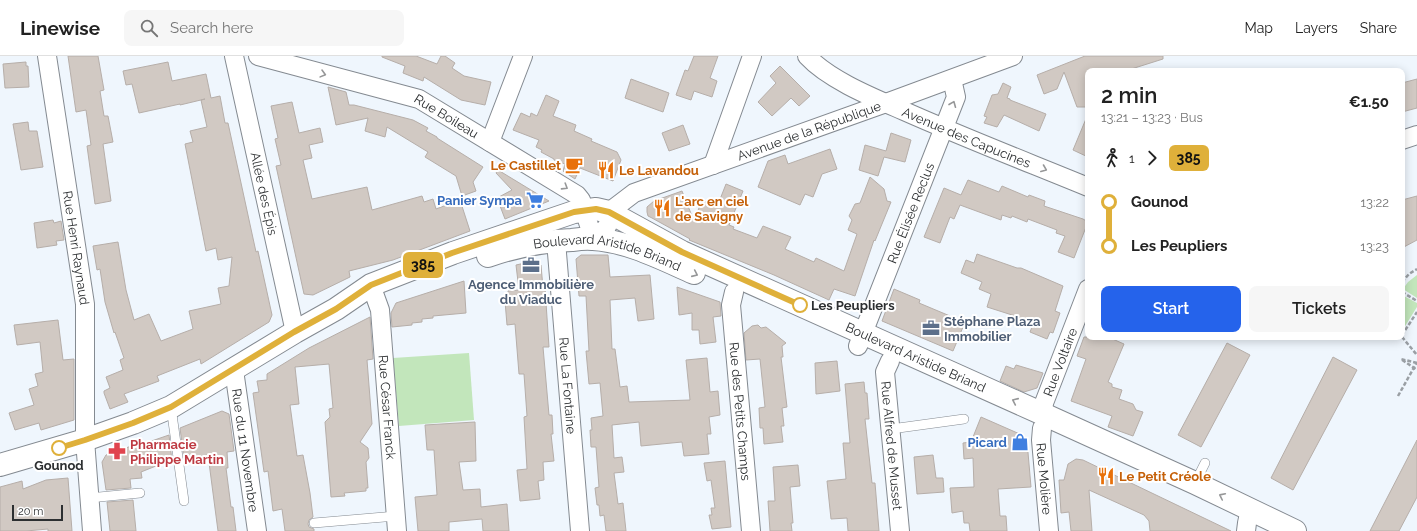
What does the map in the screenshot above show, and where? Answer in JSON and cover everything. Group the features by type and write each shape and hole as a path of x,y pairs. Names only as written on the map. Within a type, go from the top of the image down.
{"main road":[{"name":"Boulevard Aristide Briand","path":"0,465 85,440 133,423 171,407 234,370 294,332 336,309 460,251 574,212 596,209 609,212 682,252 810,310 860,339 890,361 1195,483 1252,524"},
{"name":"Boulevard Aristide Briand","path":"374,292 527,244 593,238 621,244 647,252 734,292 860,339 1043,421 1252,524 1295,531"},
{"path":"734,292 737,288 742,287 783,305 810,310"}],"street":[{"name":"Rue Henri Raynaud","path":"47,56 85,304 85,440 92,531"},
{"name":"Allée des Épis","path":"234,56 294,332"},
{"name":"Rue Boileau","path":"258,56 297,61 419,99 577,195 581,200 593,238"},
{"path":"490,142 523,56"},
{"path":"713,165 752,56"},
{"name":"Avenue des Capucines","path":"807,56 812,62 830,75 886,103 1085,186"},
{"name":"Avenue de la République","path":"609,212 634,193 1013,56"},
{"name":"Rue Élisée Reclus","path":"860,339 956,97 952,79"},
{"path":"1405,139 1417,135"},
{"path":"593,238 610,224 609,212"},
{"name":"Rue La Fontaine","path":"556,241 580,531"},
{"name":"Rue César Franck","path":"374,292 380,310 397,524"},
{"name":"Rue des Petits Champs","path":"734,292 731,305 751,531"},
{"name":"Rue Voltaire","path":"1043,421 1044,403 1085,297"},
{"name":"Rue Alfred de Musset","path":"890,361 886,372 900,531"},
{"name":"Rue du 11 Novembre","path":"234,370 257,531"},
{"name":"Rue Molière","path":"1043,421 1041,440 1049,531"}],"lane":[{"path":"171,407 184,501"},
{"path":"890,429 964,419"},
{"path":"1195,483 1205,463"},
{"path":"89,498 140,492"},
{"path":"314,523 397,524"}],"path":[{"path":"1405,279 1417,269"},
{"path":"1405,294 1417,302"},
{"path":"1405,331 1417,312"},
{"path":"1405,340 1417,355"},
{"path":"1398,396 1413,368 1417,363 1401,359 1413,368 1417,370"}],"green space":[{"path":"1417,275 1417,298 1405,290 1405,286"},
{"path":"1405,297 1417,303 1417,307 1405,326"},
{"path":"469,353 474,420 399,426 393,358"}],"building":[{"path":"68,56 98,56 104,90 100,91 104,116 108,116 113,142 103,144 111,201 95,204 87,146 91,145 86,110 76,112"},
{"path":"382,56 416,56 437,64 441,56 445,56 455,63 452,68 464,76 491,82 485,105 461,100 424,77 423,81 403,73 405,66"},
{"path":"694,56 718,56 710,78 717,81 712,97 694,91 691,100 676,95 685,70 688,71"},
{"path":"1085,56 1163,56 1163,59 1134,68 1085,68 1085,107 1077,107 1064,72 1057,89 1044,94 1037,75"},
{"path":"26,62 26,66 28,66 29,87 5,88 3,64"},
{"path":"168,62 172,81 206,74 211,98 220,96 225,123 228,123 256,252 258,251 272,315 269,322 201,364 200,359 157,376 159,381 124,394 128,402 110,409 104,393 104,391 110,388 106,377 123,370 120,360 124,358 115,332 114,333 105,302 100,269 97,270 93,246 118,242 126,290 134,320 149,314 161,341 193,329 189,311 221,304 218,288 229,286 232,257 218,260 216,248 206,251 185,144 193,142 190,131 207,127 201,100 205,99 139,113 132,84 126,85 123,71"},
{"path":"780,66 810,96 799,106 791,98 772,116 758,102 776,83 770,76"},
{"path":"631,79 669,93 663,112 625,98"},
{"path":"1417,79 1417,108 1405,111 1405,82"},
{"path":"1003,83 1011,87 1007,98 1046,114 1039,131 1004,115 997,127 984,123 987,117 984,116 992,95 998,94"},
{"path":"328,87 346,92 349,105 413,120 428,128 426,131 483,167 473,182 476,191 462,196 456,176 425,157 428,152 387,127 385,137 365,131 368,118 336,125"},
{"path":"546,95 559,101 553,116 576,125 574,131 592,139 591,141 617,152 621,160 613,181 580,168 575,179 563,171 565,164 554,160 536,147 539,140 513,130 521,113 530,117 531,113 537,116"},
{"path":"292,102 299,133 320,128 323,142 309,145 312,158 303,160 312,199 367,187 372,210 422,196 424,202 433,199 436,209 460,200 470,231 393,260 349,271 350,277 313,295 304,294 276,166 281,165 275,139 278,138 271,106"},
{"path":"1085,121 1085,156 1073,150"},
{"path":"28,122 29,131 37,131 43,167 21,170 13,124"},
{"path":"683,125 690,144 669,151 662,133"},
{"path":"891,133 911,140 905,162 884,157 878,176 859,170 865,145 886,151"},
{"path":"830,149 837,169 822,174 813,197 805,194 800,205 758,187 768,161 785,155 788,164"},
{"path":"498,170 549,201 505,219 497,198 512,190 496,173"},
{"path":"870,177 884,189 887,201 891,202 875,241 874,240 855,296 834,289 829,300 774,275 689,240 690,239 648,216 647,212 647,207 654,201 682,191 694,221 702,200 717,207 726,184 743,191 729,225 734,227 733,229 757,238 763,226 791,237 785,249 814,262 816,258 844,271 857,234 848,230 852,220 849,216 855,204 860,203"},
{"path":"968,180 999,192 1002,186 1028,197 1029,195 1045,201 1044,206 1083,219 1085,220 1085,230 1074,258 1058,252 1065,236 1056,233 1057,230 1028,219 1027,222 1012,216 1011,218 1002,215 1001,220 960,205 954,219 950,217 940,243 924,237 944,188 961,195"},
{"path":"1417,196 1417,240 1405,246 1405,199"},
{"path":"53,220 54,223 61,221 64,240 56,241 57,245 37,248 34,223"},
{"path":"977,254 1017,268 1021,268 1063,286 1055,311 1060,313 1053,333 1050,332 1047,339 1030,332 1034,322 987,307 991,294 979,289 982,282 961,273 966,260 974,263"},
{"path":"581,255 608,255 610,277 650,275 654,319 638,321 635,298 610,300 612,349 615,349 620,387 627,386 629,402 690,400 686,360 707,358 710,392 718,391 720,415 709,417 711,434 707,434 709,454 684,456 682,442 641,446 639,422 612,425 614,458 622,457 624,472 614,473 618,504 623,503 626,531 606,531 604,515 600,516 599,505 597,505 595,488 599,487 596,447 591,447 590,430 592,430 591,418 603,416 600,383 589,384 586,351 589,351 586,296 579,296 576,259"},
{"path":"534,261 541,265 543,288 545,288 549,347 543,347 549,415 552,415 553,434 551,434 554,461 543,462 544,480 538,481 540,499 520,501 517,470 527,469 524,417 527,416 524,374 519,374 515,324 507,325 505,301 509,301 508,291 519,290 516,265"},
{"path":"464,281 466,313 433,316 433,318 422,319 422,322 412,323 412,325 392,327 391,313 396,303"},
{"path":"677,287 720,302 721,316 713,317 716,342 700,344 699,330 692,330 692,313 679,315"},
{"path":"894,289 920,300 919,303 950,316 948,320 963,327 953,351 882,321"},
{"path":"370,317 373,359 367,360 372,424 360,442 368,448 369,458 366,462 368,488 366,488 366,491 344,493 345,496 331,497 325,422 330,417 329,409 333,408 329,364 295,367 299,404 290,405 297,456 303,455 310,493 313,517 309,520 308,524 309,527 314,529 314,531 285,531 282,509 273,511 268,471 264,472 253,393 259,392 257,381 267,380 267,374 309,348"},
{"path":"58,320 63,360 74,359 74,420 41,430 39,423 15,430 9,413 34,405 29,389 38,386 35,374 43,372 40,342 17,345 14,325"},
{"path":"758,325 761,328 766,327 786,343 782,346 783,357 781,357 787,407 782,408 784,426 781,426 783,442 764,444 763,428 760,428 759,408 765,407 760,359 746,360 744,333 752,326"},
{"path":"1084,337 1085,340 1115,340 1124,344 1108,382 1112,384 1112,387 1122,390 1119,399 1133,404 1136,410 1143,412 1133,436 1108,427 1112,416 1071,401 1086,359 1077,356"},
{"path":"1227,343 1250,355 1201,447 1178,435"},
{"path":"1333,357 1357,370 1293,490 1271,478"},
{"path":"837,361 840,391 816,394 815,363"},
{"path":"1016,365 1043,373 1037,388 1024,392 1000,381 1006,366 1014,369"},
{"path":"864,382 865,393 867,393 869,419 865,419 872,483 875,483 879,531 848,531 847,518 831,519 827,481 846,479 843,443 850,443 845,384"},
{"path":"222,411 229,414 234,451 227,452 228,468 226,468 236,531 218,531 208,455 184,459 180,428"},
{"path":"981,417 1022,435 1027,441 1031,487 998,489 1000,516 1006,516 1007,531 970,531 969,523 964,523 963,511 952,513 950,488 974,487 973,458 964,459 963,443 971,442"},
{"path":"475,422 476,461 459,462 463,490 480,489 481,507 507,504 509,531 483,531 482,519 449,522 449,531 418,531 415,497 437,495 434,450 427,450 425,425"},
{"path":"169,435 172,461 141,472 142,478 130,479 131,488 106,490 102,462 106,455"},
{"path":"1417,440 1417,497 1399,531 1370,531"},
{"path":"933,455 936,478 943,478 944,492 917,494 914,457"},
{"path":"1076,459 1083,460 1231,531 1150,531 1149,521 1144,515 1089,490 1092,531 1071,531 1069,512 1061,513 1059,480 1064,480 1068,464"},
{"path":"725,461 731,527 712,529 709,515 712,515 711,508 715,508 711,480 707,481 704,463"},
{"path":"798,465 800,486 790,487 793,523 791,523 792,531 770,531 768,501 775,501 773,467"},
{"path":"68,478 72,531 48,531 48,529 0,531 0,487 22,481 23,489 46,480"},
{"path":"133,500 136,531 110,531 107,502"}],"bus line":[{"name":"385","path":"59,448 133,423 171,407 234,370 294,332 336,309 371,285 387,280 452,253 584,210 596,209 609,212 682,252 800,305"}],"place":[{"name":"Le Castillet","path":"574,165"},
{"name":"Le Lavandou","path":"606,170"},
{"name":"Panier Sympa","path":"535,200"},
{"name":"L'arc en ciel de Savigny","path":"662,208"},
{"name":"Agence Immobilière du Viaduc","path":"531,265"},
{"name":"Les Peupliers","path":"800,305"},
{"name":"Stéphane Plaza Immobilier","path":"931,328"},
{"name":"Picard","path":"1020,442"},
{"name":"Gounod","path":"59,448"},
{"name":"Pharmacie Philippe Martin","path":"117,451"},
{"name":"Le Petit Créole","path":"1106,476"}]}
